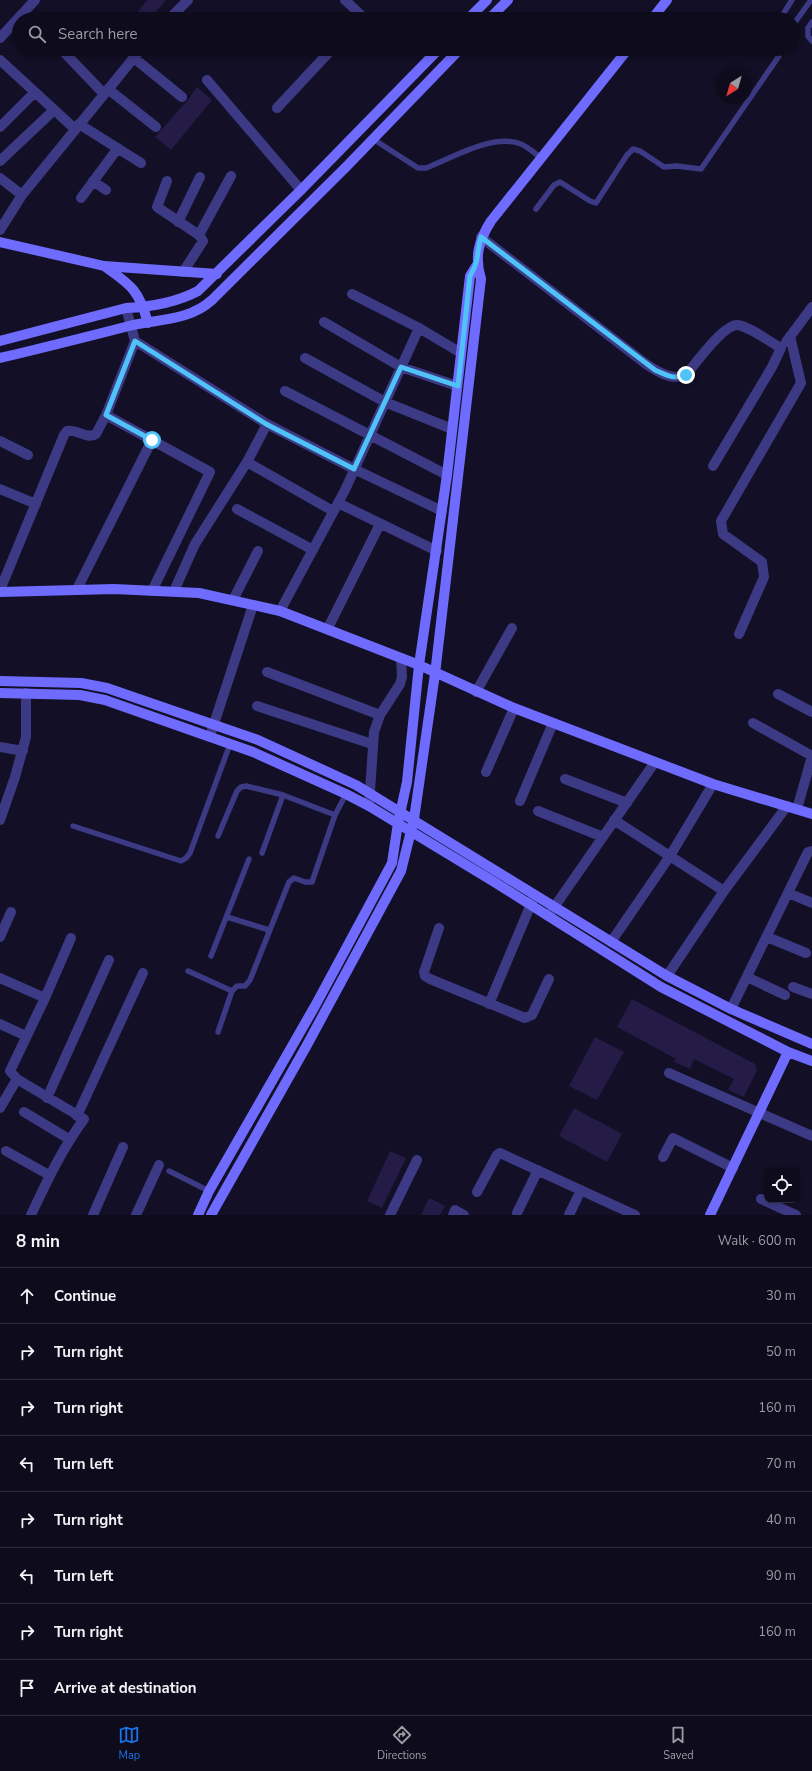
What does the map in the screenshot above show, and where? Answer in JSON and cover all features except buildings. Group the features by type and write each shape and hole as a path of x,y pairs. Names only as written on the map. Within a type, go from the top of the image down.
{"street":[{"path":"23,12 34,0"},
{"path":"345,0 356,12"},
{"path":"475,12 487,0"},
{"path":"496,12 508,0"},
{"path":"658,12 667,0"},
{"path":"174,12 182,2"},
{"path":"0,38 12,25"},
{"path":"68,56 106,91 156,127"},
{"path":"277,108 325,56"},
{"path":"0,341 126,308 144,307 189,296 198,291 301,190 432,56"},
{"path":"0,358 131,326 185,316 207,305 373,139 453,56"},
{"path":"211,1215 307,1045 401,871 414,820 435,674 480,279 477,265 478,246 481,237 622,56"},
{"path":"0,230 22,195 134,58 182,97"},
{"path":"0,60 54,110 77,126 118,148 141,163"},
{"path":"207,80 301,190"},
{"path":"0,127 34,92"},
{"path":"0,161 54,110"},
{"path":"80,198 118,148"},
{"path":"199,235 231,176"},
{"path":"178,222 200,177"},
{"path":"0,178 22,195"},
{"path":"93,181 106,190"},
{"path":"167,181 157,207 199,235 202,241 201,246 182,272"},
{"path":"481,237 646,364 669,376 679,378 686,375 722,333 732,326 737,325 746,328 781,348"},
{"path":"0,242 104,266 217,274"},
{"path":"198,1215 209,1191 315,1006 387,874 395,850 398,823 407,782 419,665 447,475 470,276 477,265"},
{"path":"104,266 134,288 144,307 148,323"},
{"path":"352,294 462,352"},
{"path":"713,466 772,367 781,348 812,307"},
{"path":"126,308 135,341 99,431 93,436 73,430 67,431 0,591 77,589 199,593 280,611 328,628 419,665 435,674 514,708 655,762 713,784 812,814"},
{"path":"324,322 401,367 458,386"},
{"path":"280,611 336,507 419,328"},
{"path":"738,634 764,577 762,562 723,534 721,521 801,383 790,336"},
{"path":"135,341 266,424 354,469 442,511"},
{"path":"305,358 385,402 452,429"},
{"path":"285,391 447,475"},
{"path":"106,415 210,472 152,591"},
{"path":"174,592 195,544 247,462 266,424"},
{"path":"77,589 152,440"},
{"path":"0,441 28,455"},
{"path":"247,462 336,507 380,524 437,551"},
{"path":"0,488 36,504"},
{"path":"236,509 313,550"},
{"path":"328,628 380,524"},
{"path":"233,600 258,551"},
{"path":"210,736 253,605"},
{"path":"476,692 512,628"},
{"path":"369,806 374,732 380,715 400,684 402,677 401,658"},
{"path":"267,672 380,715"},
{"path":"0,681 81,683 108,688 258,740 356,785 370,793 554,908 667,976 731,1009 812,1044"},
{"path":"0,693 80,695 104,700 253,752 346,794 398,823 410,832 662,987 788,1052 812,1061"},
{"path":"0,820 23,751 26,737 26,693"},
{"path":"778,694 812,712"},
{"path":"257,706 372,744"},
{"path":"486,772 514,708"},
{"path":"520,801 553,723"},
{"path":"667,976 724,891 792,808 812,756 753,723"},
{"path":"0,747 23,751"},
{"path":"548,916 655,762"},
{"path":"565,779 627,803"},
{"path":"611,942 670,856 713,784"},
{"path":"538,810 603,837"},
{"path":"614,820 724,891"},
{"path":"731,1009 808,852 812,851"},
{"path":"788,893 812,903"},
{"path":"489,1004 529,905 535,896"},
{"path":"0,937 11,912"},
{"path":"439,928 424,972 425,976 521,1018 529,1018 534,1011 549,979"},
{"path":"767,937 806,953"},
{"path":"32,1215 49,1175 69,1140 84,1119 17,1079 10,1071 45,998 71,938"},
{"path":"47,1098 109,960"},
{"path":"77,1116 143,972"},
{"path":"747,977 785,995"},
{"path":"0,978 45,998"},
{"path":"794,987 812,994"},
{"path":"0,1024 26,1036"},
{"path":"710,1215 788,1052"},
{"path":"669,1073 812,1136"},
{"path":"0,1108 17,1079"},
{"path":"24,1112 69,1140"},
{"path":"663,1157 672,1138 733,1168"},
{"path":"93,1215 124,1147"},
{"path":"6,1151 49,1175"},
{"path":"477,1192 497,1155 500,1153 634,1215"},
{"path":"390,1215 417,1160"},
{"path":"136,1215 159,1165"},
{"path":"517,1213 538,1170"},
{"path":"569,1215 581,1190"},
{"path":"761,1199 796,1215"},
{"path":"453,1215 455,1210 464,1215"}],"lane":[{"path":"784,12 792,0"},
{"path":"800,15 811,0"},
{"path":"812,22 808,28 808,36 812,41"},
{"path":"536,209 554,185 560,182 590,201 596,203 627,155 633,150 640,151 664,168 677,166 701,169 779,56"},
{"path":"373,139 418,168 426,168 489,143 507,142 521,144 542,158"},
{"path":"73,826 180,861 186,858 230,744"},
{"path":"218,836 241,787 253,787 283,795 335,815"},
{"path":"218,1032 232,991 237,986 246,986 250,980 288,882 294,878 305,882 312,882 335,815 346,794"},
{"path":"262,853 283,795"},
{"path":"210,956 227,917 249,858"},
{"path":"227,917 269,930"},
{"path":"188,971 232,991"},
{"path":"169,1171 209,1191"}],"route":[{"path":"152,440 106,415 135,341 266,424 354,469 401,367 458,386 470,276 477,265 478,246 481,237 646,364 669,376 679,378 686,375"}]}
